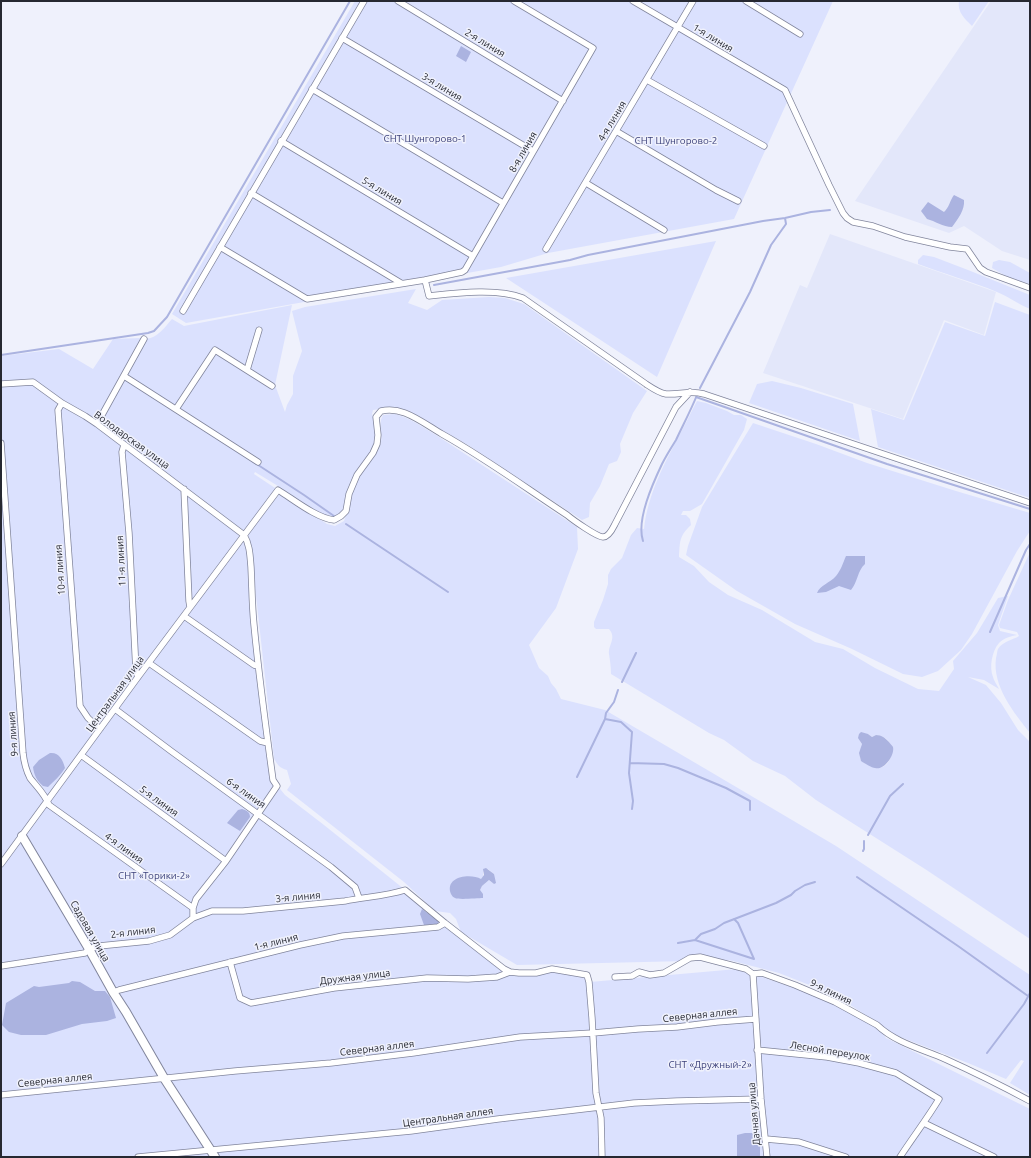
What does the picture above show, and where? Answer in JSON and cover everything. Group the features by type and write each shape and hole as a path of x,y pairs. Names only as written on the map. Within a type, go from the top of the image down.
{"street":[{"path":"182,311 364,1"},
{"name":"2-я линия","path":"398,1 563,101"},
{"name":"8-я линия","path":"425,280 462,272 465,270 593,48 514,1"},
{"name":"1-я линия","path":"633,1 785,90 843,214 847,218 853,222 873,226 904,237 950,247 967,249 980,268 986,272 1030,288"},
{"name":"4-я линия","path":"546,250 693,1"},
{"path":"746,1 800,34"},
{"name":"3-я линия","path":"342,38 533,152"},
{"path":"647,80 764,146"},
{"path":"312,89 503,203"},
{"path":"616,131 716,190 738,200"},
{"name":"5-я линия","path":"281,141 473,256"},
{"path":"586,183 664,230"},
{"path":"251,193 401,283"},
{"path":"220,247 307,299 425,280 429,296 502,293 514,295 523,298 656,391 665,394 690,392 704,394 1030,503"},
{"path":"247,370 259,330"},
{"path":"97,424 144,339"},
{"path":"176,409 215,350 272,386"},
{"path":"124,376 258,462"},
{"name":"Володарская улица","path":"1,384 33,382 62,403 97,424 244,535"},
{"name":"Центральная улица","path":"1,864 138,676 278,490 327,520 334,520 346,511 349,494 357,475 373,453 377,444 378,435 376,417 381,411 395,410 405,413 464,446 597,536 605,537 609,534 615,524 676,407 690,392"},
{"name":"10-я линия","path":"62,403 58,410 80,706 88,718 100,729"},
{"name":"9-я линия","path":"1,443 24,762 30,777 48,800"},
{"name":"11-я линия","path":"124,445 122,452 129,533 136,671 138,676"},
{"path":"184,489 190,606"},
{"path":"193,918 193,908 196,900 226,861 277,786 272,780 258,666 249,551 247,540 244,535"},
{"path":"184,616 254,666 258,666"},
{"path":"148,663 260,741 268,743"},
{"name":"6-я линия","path":"115,709 331,867 355,887 359,898"},
{"name":"5-я линия","path":"81,756 226,861"},
{"name":"4-я линия","path":"48,800 49,804 193,908"},
{"name":"Садовая улица","path":"22,836 164,1078 213,1154"},
{"name":"3-я линия","path":"193,918 212,910 291,907 393,894 405,890 445,923"},
{"name":"2-я линия","path":"1,966 85,953 89,949 99,946 149,941 170,936 193,918"},
{"path":"445,923 504,969 510,972 519,974 536,973 552,969 587,975 589,982 593,1033 596,1093 601,1118 602,1157"},
{"name":"1-я линия","path":"113,992 230,962 343,936 438,927 445,923"},
{"name":"9-я линия","path":"615,976 632,976 639,972 650,975 664,974 690,958 700,956 746,969 753,974 762,973 821,995 877,1025 884,1031 912,1046 957,1064 1030,1101"},
{"name":"Дружная улица","path":"230,962 240,998 251,1003 334,988 427,978 468,979 497,977 510,972"},
{"name":"Дачная улица","path":"753,974 761,1099 767,1157"},
{"name":"Северная аллея","path":"1,1095 235,1070 331,1063 413,1053 520,1037 677,1027 756,1019"},
{"name":"Лесной переулок","path":"758,1050 827,1057 896,1073 939,1099 924,1123"},
{"name":"Центральная аллея","path":"138,1157 213,1154 634,1103 761,1099"},
{"path":"900,1157 924,1123 994,1157"},
{"path":"766,1138 799,1142 846,1157"}],"shaded area":[{"path":"991,1 1030,1 1030,260 1002,251 964,226 949,233 855,201"},
{"path":"461,46 471,52 466,62 456,56"},
{"path":"954,195 964,200 964,204 961,214 952,227 927,219 921,211 928,202 944,212"},
{"path":"830,234 996,292 984,335 944,320 903,419 763,373 800,285 807,288"},
{"path":"846,556 865,556 865,564 860,570 851,590 839,586 826,592 817,593 820,588 836,576 841,569"},
{"path":"861,732 872,737 876,735 882,736 893,746 891,758 882,767 874,768 861,761 859,753 862,744 858,738"},
{"path":"50,753 56,754 60,757 65,768 48,787 43,786 39,782 33,767 39,760"},
{"path":"242,809 248,812 250,817 240,831 227,823 238,810"},
{"path":"486,868 494,874 496,883 494,884 489,880 482,886 480,890 483,894 483,898 460,899 452,896 450,888 451,883 465,876 477,877 481,879 484,875 483,869"},
{"path":"422,909 438,921 439,924 424,925 420,914"},
{"path":"72,981 80,982 95,991 105,991 110,997 116,1018 107,1021 82,1024 46,1035 21,1035 9,1032 2,1025 6,1003 34,986 39,987 69,983"},
{"path":"755,1133 760,1135 760,1157 737,1157 737,1135"}],"green space":[{"name":"СНТ Шунгорово-1","path":"355,1 833,1 734,219 548,253 501,267 186,323 172,314"},
{"path":"959,1 989,1 972,26 960,12"},
{"path":"716,241 657,377 506,278"},
{"path":"923,255 934,257 1030,295 1030,309 987,288 918,264 918,260"},
{"path":"999,260 1010,262 1030,273 1030,284 1011,279 992,268 993,262"},
{"path":"416,289 408,303 427,310 442,300 489,297 505,298 524,304 647,391 633,413 620,444 621,452 617,461 609,464 600,486 590,503 589,517 582,520 468,445 407,410 387,408 373,410 372,414 375,422 376,444 362,466 345,510 333,519 327,518 255,472 254,474 278,490 244,535 247,540 273,780 285,795 504,969 519,973 552,969 587,975 590,982 737,969 809,993 817,993 876,1025 886,1038 1030,1109 1030,1157 846,1157 799,1143 838,1157 1,1157 1,356 59,349 93,369 113,339 151,338 159,333 172,319 184,326 292,305 275,385 285,412 293,394 293,376 302,351 292,311 305,307"},
{"path":"995,302 1030,315 1030,498 878,447 871,409 904,420 945,322 985,336"},
{"path":"772,381 853,404 860,441 749,403 757,384"},
{"path":"697,401 706,403 734,415 741,415 747,419 744,430 702,504 690,511 683,511 681,515 686,515 690,519 691,525 682,536 679,557 694,566 709,582 728,595 762,610 815,642 843,649 875,668 918,689 939,691 954,669 953,661 977,633 998,598 1008,596 998,625 1000,631 1017,635 1001,641 993,655 991,664 992,673 999,689 984,680 968,677 986,685 1001,703 1018,730 1030,742 1030,939 925,869 816,800 785,776 753,761 724,740 709,733 611,674 609,651 612,638 611,632 609,629 596,629 594,627 594,622 608,584 608,575 611,569 622,558 631,535 637,528 644,529 653,491 668,457","holes":["868,734 872,737 876,735 884,737 889,742 892,749 888,762 884,766 877,768 864,763 860,754 862,744 859,739"]},
{"path":"395,414 421,426 577,527 578,549 556,608 529,645 539,668 548,676 561,699 605,710 704,768 836,846 1030,975 1030,1095 1010,1083 1024,1061 1021,1060 1006,1079 895,1035 837,996 779,973 729,960 517,965 461,932 456,919 450,913 435,911 404,882 287,790 291,784 287,770 279,766 274,758 248,534 280,493 327,524 335,526 344,521 356,481 380,445 381,419 383,415","holes":["488,869 494,874 494,884 489,880 482,886 475,898 467,898 483,877 483,872"]},
{"path":"753,423 867,463 1030,513 1030,531 1017,551 972,634 961,650 938,671 922,677 903,674 852,649 795,624 737,591 686,555 702,507"},
{"path":"1030,552 1030,733 1011,708 1001,689 997,679 996,658 1000,646 1005,642 1019,636 1017,632 1000,628 999,625 1008,600"}],"waterway":[{"path":"1,355 154,331 167,317 350,1"},
{"path":"434,285 570,260 588,255 763,221 830,210"},
{"path":"700,388 750,292 771,245 786,224 785,218"},
{"path":"643,541 641,532 642,523 646,502 650,491 697,395"},
{"path":"696,397 887,464 1030,509"},
{"path":"252,461 334,516"},
{"path":"346,524 448,592"},
{"path":"990,632 1030,544"},
{"path":"622,682 636,653"},
{"path":"577,777 605,719 606,713 614,702 618,690"},
{"path":"605,719 621,722 632,732 629,773 633,801 632,809"},
{"path":"630,763 664,764 678,768 726,788 750,801 750,810"},
{"path":"868,835 890,796 903,784"},
{"path":"863,851 864,841"},
{"path":"857,877 1028,996"},
{"path":"678,943 695,940 701,934 715,929 724,923 776,903 805,885 815,882"},
{"path":"695,940 754,959 738,923 734,919"},
{"path":"987,1053 1024,1004 1030,993"}],"park label":[{"name":"СНТ Шунгорово-2","path":"676,141"},
{"name":"СНТ «Торики-2»","path":"154,876"},
{"name":"СНТ «Дружный-2»","path":"710,1065"}]}
